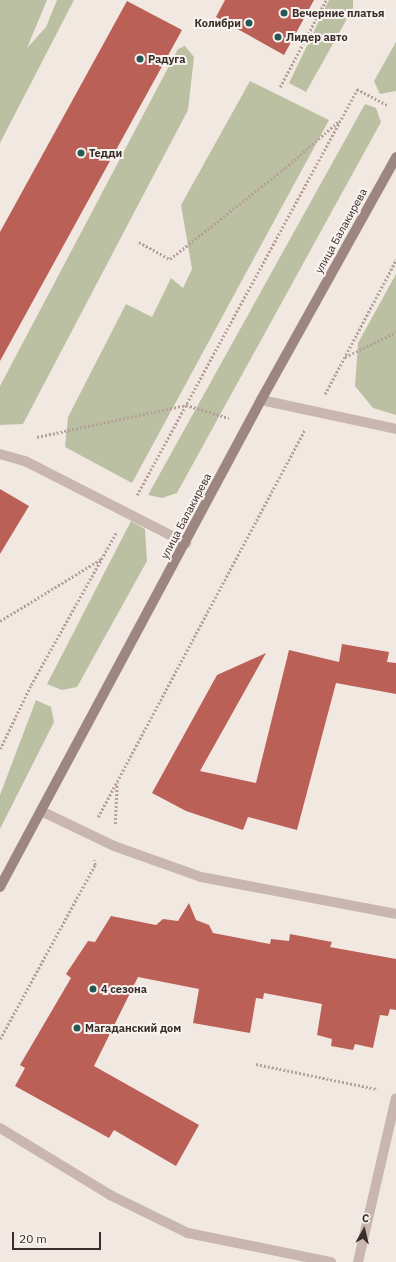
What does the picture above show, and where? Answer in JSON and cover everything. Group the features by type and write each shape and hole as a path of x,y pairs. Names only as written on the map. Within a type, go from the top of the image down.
{"street":[{"name":"улица Балакирева","path":"0,887 186,543 261,400 396,157"},
{"path":"261,400 396,429"},
{"path":"0,454 25,461 128,511 186,543"},
{"path":"41,811 90,832 114,846 201,877 396,914"},
{"path":"358,1262 396,1098"},
{"path":"0,1128 110,1195 188,1233 331,1262"}],"path":[{"path":"280,86 326,0"},
{"path":"0,749 31,685 102,559 357,89 387,104"},
{"path":"139,242 170,259 285,168 341,119"},
{"path":"0,1039 95,865 90,832 396,260"},
{"path":"345,357 396,332"},
{"path":"37,437 186,405 248,424"},
{"path":"0,620 102,559"},
{"path":"114,846 117,782"},
{"path":"256,1064 380,1090"}],"green space":[{"path":"0,0 47,0 27,48 46,27 57,0 74,0 0,143"},
{"path":"329,0 353,0 353,8 306,92 289,83"},
{"path":"396,42 396,91 380,94 374,81"},
{"path":"185,46 194,57 188,110 23,424 0,425 0,386 178,49"},
{"path":"250,81 329,120 132,483 65,447 68,417 126,304 152,317 171,278 183,288 192,269 181,205"},
{"path":"365,104 376,108 381,122 177,493 162,498 148,495"},
{"path":"396,274 396,415 373,408 355,386 358,343"},
{"path":"131,521 145,529 147,561 77,687 62,690 47,684"},
{"path":"36,700 51,707 54,722 0,829 0,795"}],"building":[{"path":"225,0 314,0 284,55 216,17"},
{"path":"127,1 182,30 0,361 0,232"},
{"path":"0,489 29,506 0,554"},
{"path":"342,644 389,652 387,662 396,663 396,694 336,683 297,830 248,817 243,830 186,811 152,793 217,675 266,653 200,771 256,783 289,650 339,662"},
{"name":"Магаданский дом","path":"189,903 196,920 209,925 213,933 270,944 271,939 289,941 290,934 332,942 330,947 396,959 396,1010 390,1009 388,1016 380,1015 373,1048 355,1044 353,1050 331,1046 332,1039 317,1035 322,1004 264,993 263,999 256,998 250,1033 193,1023 199,989 138,977 94,1066 199,1125 176,1166 114,1130 109,1138 15,1086 25,1068 20,1065 71,978 66,974 88,941 95,942 111,916 156,925 163,919 178,921"}],"place":[{"name":"Вечерние платья","path":"284,13"},
{"name":"Колибри","path":"249,23"},
{"name":"Лидер авто","path":"278,37"},
{"name":"Радуга","path":"140,59"},
{"name":"Тедди","path":"81,153"},
{"name":"4 сезона","path":"93,989"},
{"name":"Магаданский дом","path":"77,1028"}]}
